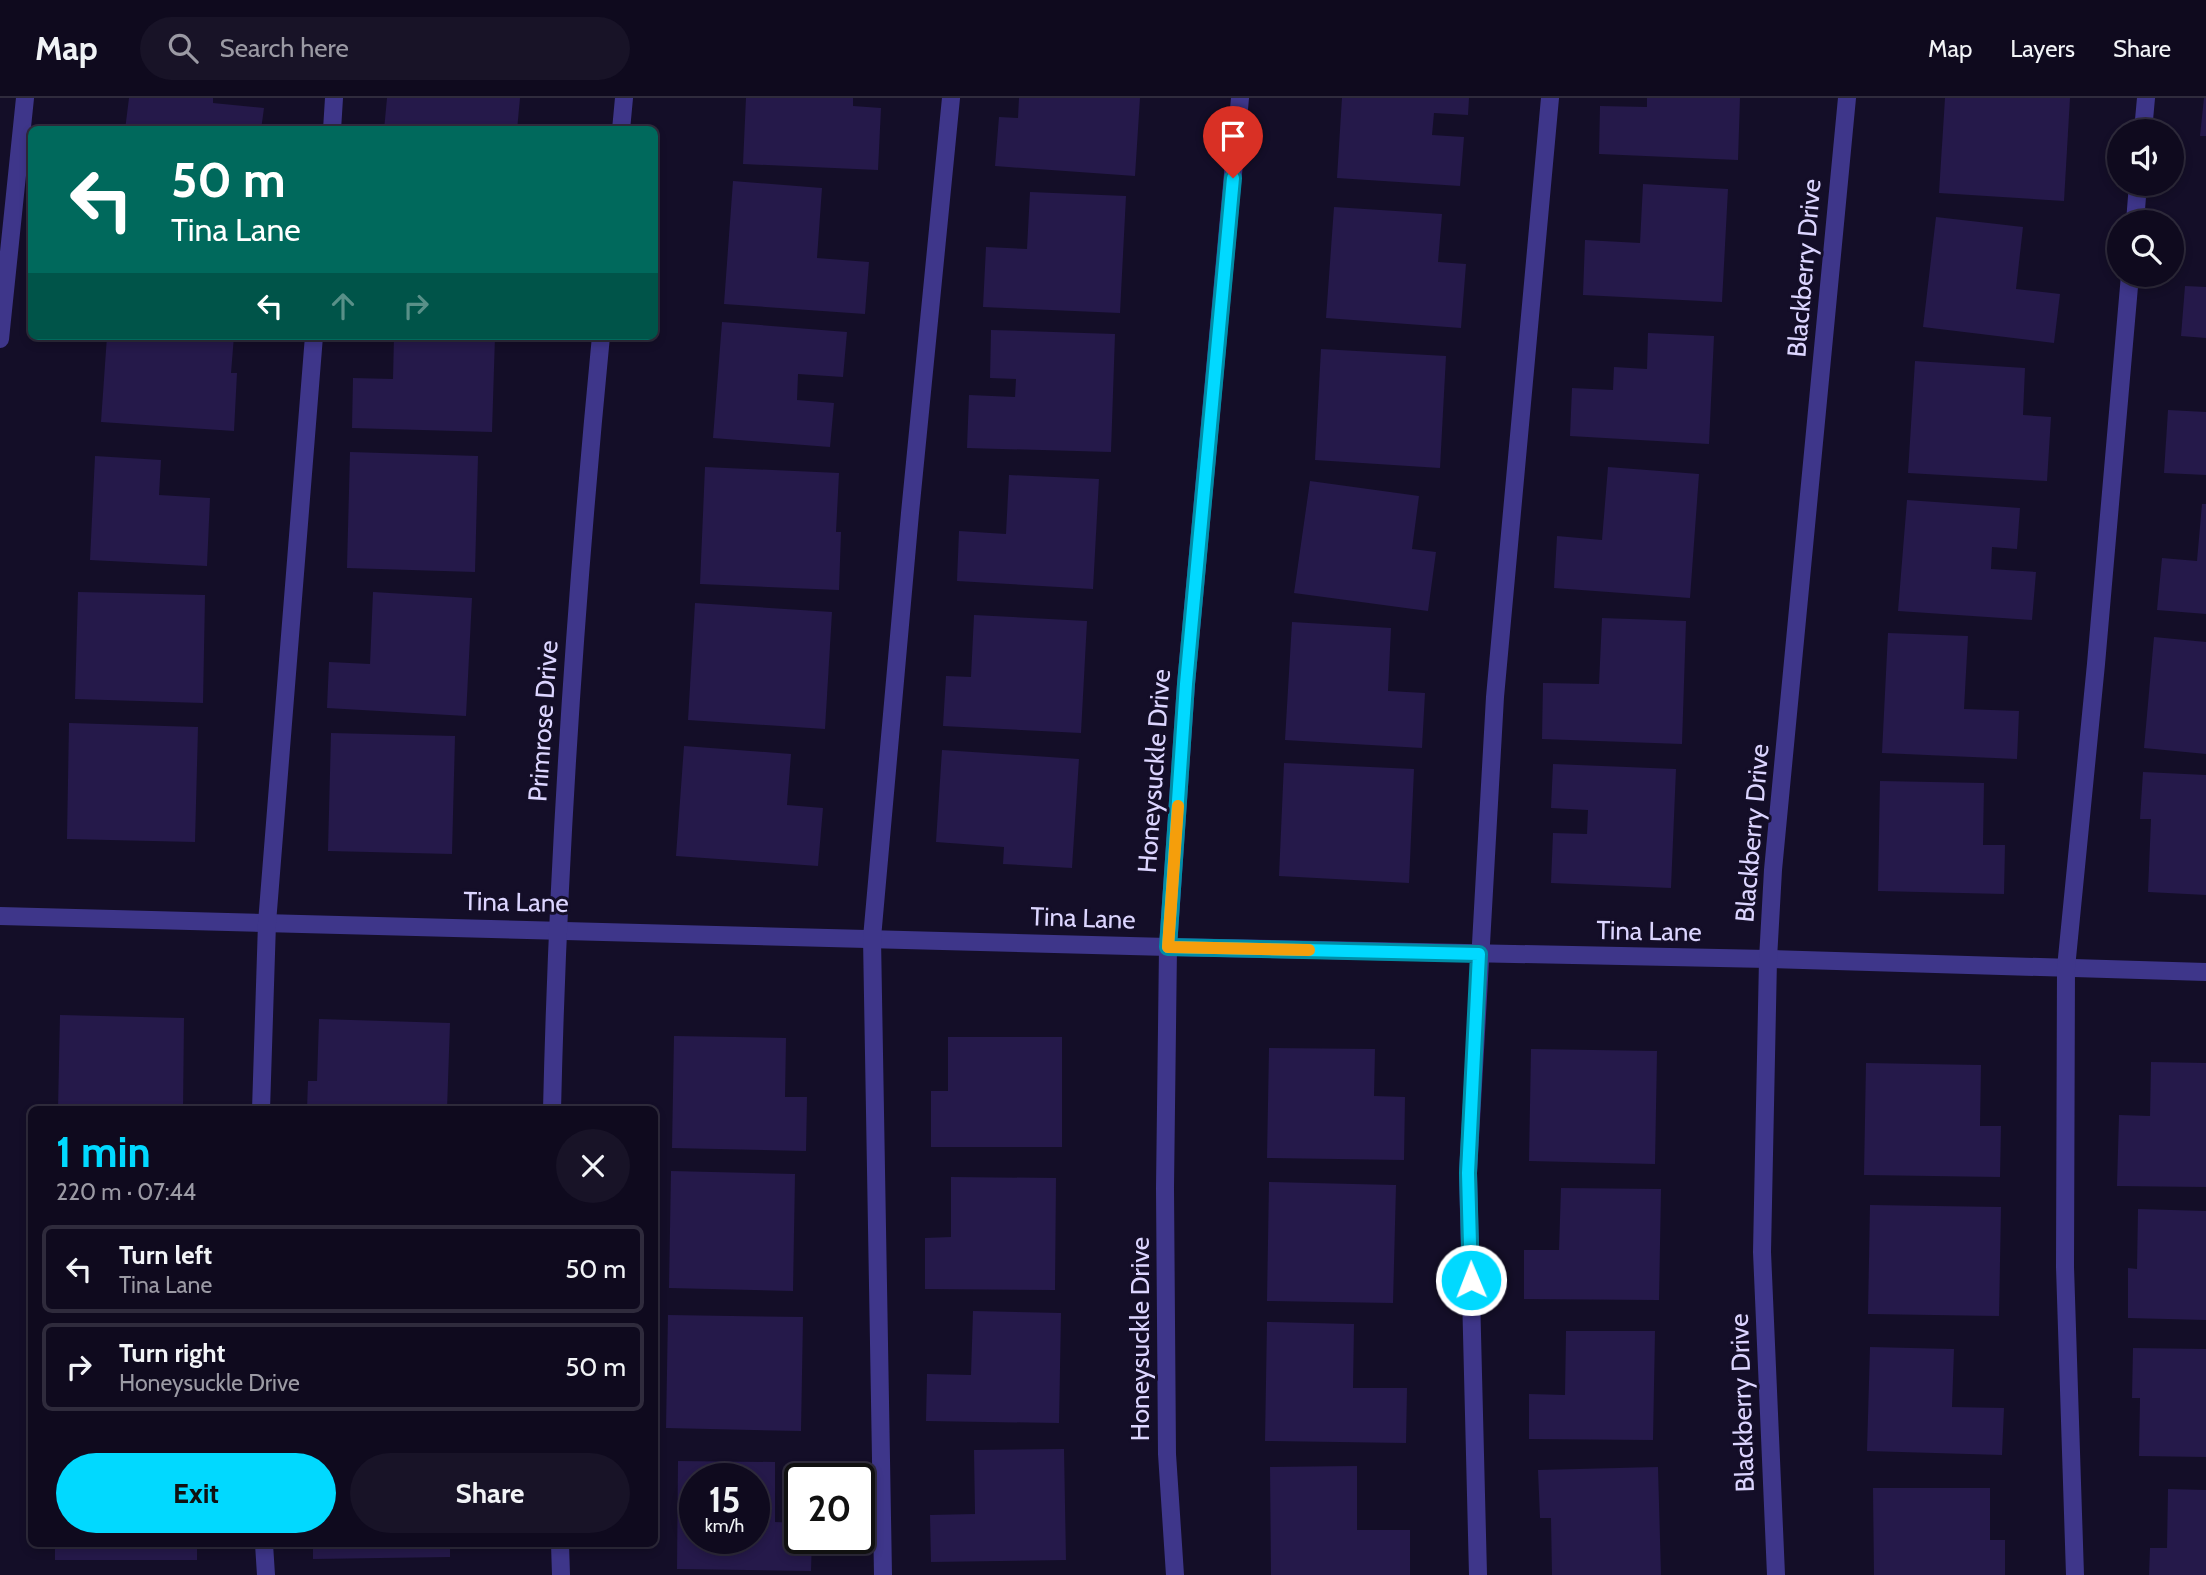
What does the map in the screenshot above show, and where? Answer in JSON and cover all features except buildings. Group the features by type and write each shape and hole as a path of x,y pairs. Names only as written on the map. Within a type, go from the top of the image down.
{"street":[{"path":"0,340 25,98"},
{"path":"332,126 334,98"},
{"path":"621,126 624,98"},
{"path":"883,1575 872,938 950,98"},
{"name":"Honeysuckle Drive","path":"1175,1575 1167,1441 1165,1188 1168,947 1186,684 1240,98"},
{"path":"1478,1575 1468,1173 1495,697 1550,98"},
{"name":"Blackberry Drive","path":"1776,1575 1762,1252 1768,959 1773,870 1847,98"},
{"path":"2144,119 2146,98"},
{"path":"2075,1575 2065,1267 2066,968 2095,678 2129,287"},
{"path":"261,1106 267,923 314,340"},
{"name":"Primrose Drive","path":"552,1106 556,929 583,523 601,340"},
{"name":"Tina Lane","path":"0,916 2206,972"},
{"path":"264,1547 265,1575"},
{"path":"560,1547 561,1575"}],"slow traffic":[{"path":"1178,806 1168,947 1309,950"}],"route":[{"path":"1233,178 1186,684 1168,947 1479,954 1468,1173 1471,1280"}]}
